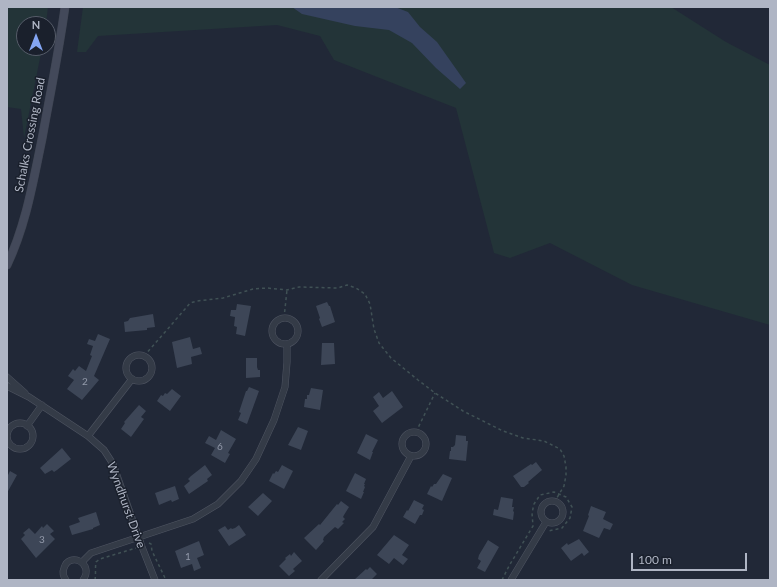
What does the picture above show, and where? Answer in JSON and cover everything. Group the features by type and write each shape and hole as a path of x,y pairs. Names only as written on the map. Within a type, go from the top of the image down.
{"street":[{"name":"Schalks Crossing Road","path":"7,265 18,237 32,191 57,60 65,7"},
{"path":"284,318 293,321 298,332 294,340 287,344 279,343 272,333 274,324 277,320 284,318"},
{"path":"82,562 91,553 194,519 218,504 241,481 256,459 274,420 285,388 287,344"},
{"path":"137,355 144,356 149,359 152,363 152,371 149,376 141,381 132,379 126,372 128,361 137,355"},
{"name":"Wyndhurst Drive","path":"7,377 29,397 88,436 104,450 113,464 155,580"},
{"path":"88,436 132,379"},
{"name":"Wyndhurst Drive","path":"7,386 29,397"},
{"path":"27,426 42,406"},
{"path":"16,424 23,424 27,426 33,435 32,442 25,448 19,449 12,447 7,438 10,429 16,424"},
{"path":"411,432 422,434 425,438 427,446 423,453 418,456 411,456 404,452 402,441 407,434 411,432"},
{"path":"320,580 373,527 411,456"},
{"path":"549,501 555,501 563,509 561,518 554,523 546,522 541,516 540,511 542,506 549,501"},
{"path":"511,580 546,522"},
{"path":"66,580 62,571 65,565 70,561 76,560 82,562 86,567 87,573 83,580"}],"path":[{"path":"144,356 190,304 197,301 223,298 253,289 267,288 287,290 299,287 338,288 347,285 356,288 365,294 370,304 374,329 379,342 391,358 435,393 463,411 503,431 523,438 544,441 560,449 564,456 566,475 564,486 555,501"},
{"path":"284,318 287,290"},
{"path":"416,432 435,393"},
{"path":"95,580 96,562 100,559 148,543 151,544 152,551 166,580"}],"shaded area":[{"path":"7,7 48,7 47,16 16,16 16,56 40,56 24,138 21,109 7,107"},
{"path":"83,7 671,7 726,42 770,65 770,325 632,285 550,243 510,258 494,253 456,108 334,60 320,36 277,25 98,36 86,52 77,52"}],"water":[{"path":"292,7 395,7 408,12 420,27 437,42 466,83 460,89 436,68 412,43 389,30 355,26 302,14"}],"building":[{"path":"327,302 330,306 335,322 322,327 316,306"},
{"path":"237,304 251,306 245,336 236,334 237,327 234,326 235,317 230,316 231,310 236,310"},
{"path":"153,314 155,327 147,328 147,330 125,332 124,322 128,321 130,318"},
{"path":"98,334 110,339 94,376 99,380 82,400 67,389 74,380 68,376 73,369 75,371 79,366 86,371 92,356 90,355 93,346 87,344 89,339 95,341"},
{"path":"190,337 193,349 200,347 202,354 191,357 192,364 177,368 172,342"},
{"path":"322,343 334,343 335,364 321,365"},
{"path":"246,358 257,358 257,367 258,370 260,370 260,377 246,378"},
{"path":"249,387 259,391 247,424 238,420 246,391"},
{"path":"311,388 323,390 320,410 304,407 305,399 307,399 307,395 309,395"},
{"path":"172,389 181,396 170,411 157,401 161,395 163,396 165,393 167,394"},
{"path":"392,391 403,407 382,423 373,411 379,406 373,397 379,392 383,398"},
{"path":"139,405 146,411 141,417 144,419 131,437 121,429 125,423 124,422"},
{"path":"298,427 308,431 301,450 288,445"},
{"path":"221,430 236,439 228,453 230,454 225,463 211,455 215,448 205,443 209,436 216,440"},
{"path":"366,434 378,440 370,460 357,453"},
{"path":"456,435 466,436 466,441 468,441 466,461 449,459 451,447 455,445"},
{"path":"62,448 71,459 54,472 52,470 45,474 40,468"},
{"path":"536,462 542,470 528,482 529,483 524,487 521,487 513,476"},
{"path":"205,465 212,475 207,479 208,481 189,494 184,486 190,481 188,479 191,476"},
{"path":"282,465 293,471 284,489 269,481 273,473 274,474 276,471 278,472"},
{"path":"10,471 17,475 7,493 7,477"},
{"path":"355,473 366,479 364,484 364,492 361,499 346,491"},
{"path":"443,474 452,478 442,501 427,494 431,486 432,487 436,484"},
{"path":"175,486 179,499 172,502 171,500 159,505 155,493"},
{"path":"263,493 272,501 258,516 248,507"},
{"path":"501,497 513,499 513,520 493,515 494,509 498,510"},
{"path":"414,500 424,505 422,515 420,515 415,524 403,517"},
{"path":"341,501 349,507 343,517 345,519 342,522 344,523 338,529 335,527 324,537 324,541 316,550 304,538 319,524 320,525"},
{"path":"591,506 606,512 603,519 613,524 610,530 604,528 599,538 583,531"},
{"path":"96,512 100,525 93,529 72,535 69,526 80,522 78,518"},
{"path":"47,524 54,531 50,534 55,539 36,558 21,539 25,535 23,533 29,528 35,534 42,526 43,528"},
{"path":"239,525 246,535 229,546 218,530 225,526 228,530"},
{"path":"394,535 409,545 402,555 408,559 403,565 394,558 389,564 377,555"},
{"path":"579,539 589,552 584,556 582,553 571,561 561,548 567,543 568,545"},
{"path":"488,540 499,547 485,572 477,568 481,561 478,559 479,555"},
{"path":"199,541 204,555 197,558 201,568 194,571 192,564 181,568 175,551"},
{"path":"294,552 302,561 293,569 295,571 289,576 279,566 286,559 285,558 290,554 291,556"},
{"path":"370,567 377,574 371,580 354,580 366,569 367,570"}]}
